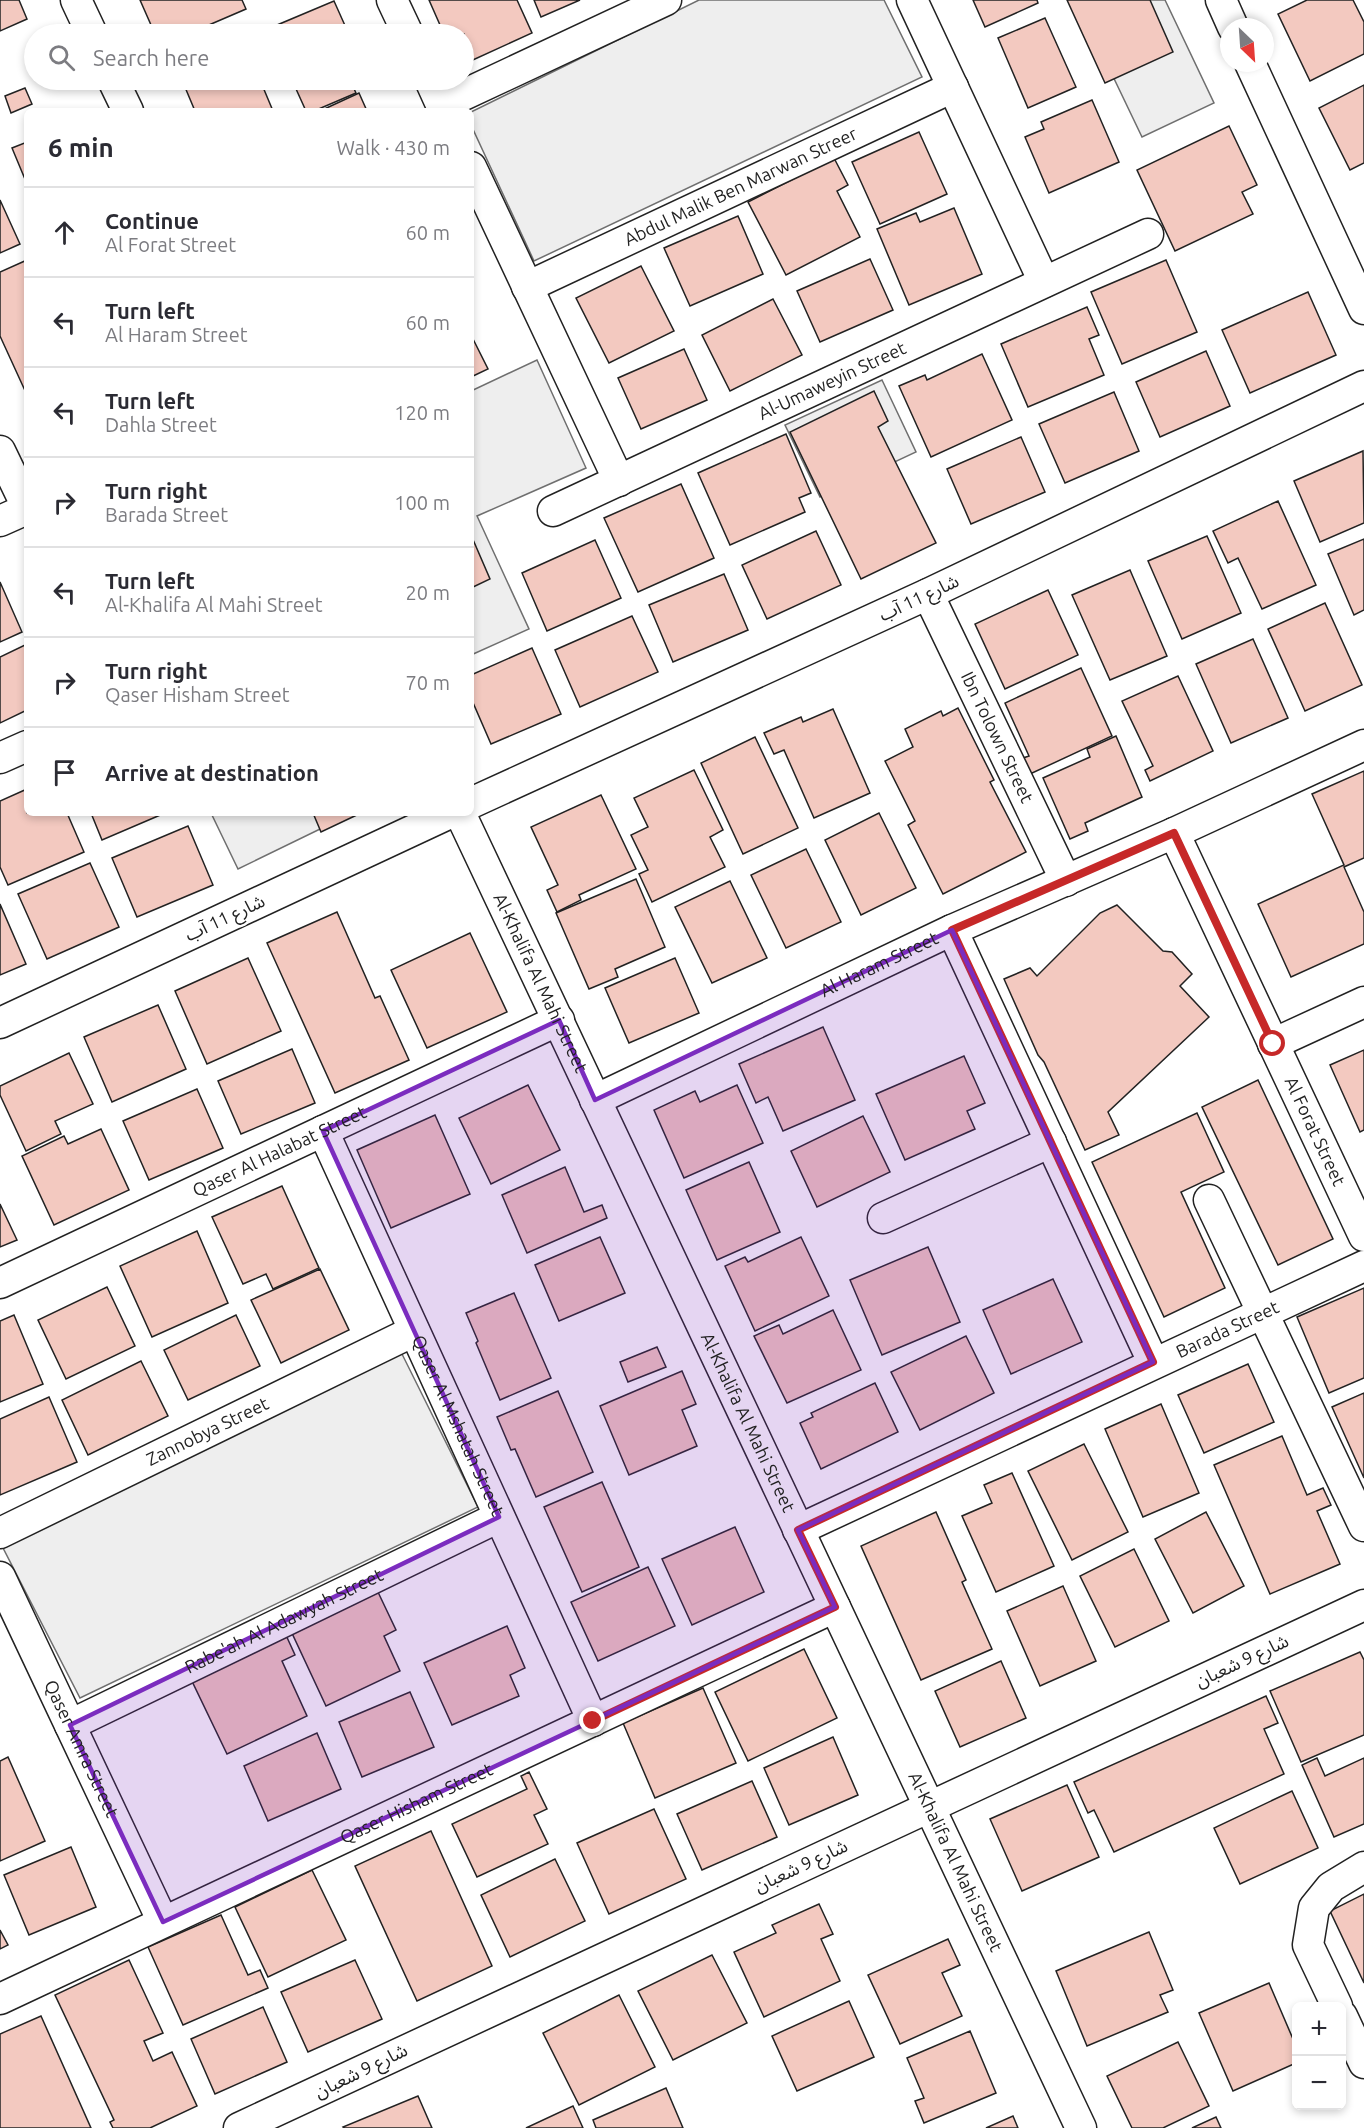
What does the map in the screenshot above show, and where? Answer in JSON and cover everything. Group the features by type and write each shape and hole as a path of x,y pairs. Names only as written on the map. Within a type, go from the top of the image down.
{"street":[{"path":"76,0 87,24"},
{"path":"392,0 403,24"},
{"path":"474,84 666,0"},
{"path":"912,0 1044,282"},
{"path":"1221,0 1229,18"},
{"path":"1254,72 1364,309"},
{"name":"Abdul Malik Ben Marwan Streer","path":"527,287 953,87"},
{"path":"118,90 127,108"},
{"path":"439,99 460,90"},
{"path":"474,173 619,481"},
{"name":"Al-Umaweyin Street","path":"553,512 1148,234"},
{"name":"شارع 11 آب","path":"474,802 928,594 1364,386"},
{"path":"0,451 24,502"},
{"path":"0,521 24,509"},
{"name":"Ibn Tolown Street","path":"928,594 1066,881"},
{"name":"Al Haram Street","path":"595,1100 952,930 1174,833 1364,745"},
{"path":"0,758 24,747"},
{"name":"شارع 11 آب","path":"0,1023 444,816"},
{"name":"Al-Khalifa Al Mahi Street","path":"461,816 1080,2128"},
{"name":"Al Forat Street","path":"1174,833 1364,1236"},
{"path":"952,930 1153,1362"},
{"path":"1273,1044 1364,1002"},
{"name":"Qaser Al Halabat Street","path":"0,1282 559,1020"},
{"name":"Qaser Al Mshatah Street","path":"323,1131 593,1721"},
{"path":"883,1218 1051,1142"},
{"path":"1209,1200 1364,1526"},
{"name":"Barada Street","path":"798,1530 1153,1362 1364,1266"},
{"name":"Zannobya Street","path":"0,1533 414,1330"},
{"name":"Rabe'ah Al Adawyah Street","path":"70,1725 499,1517"},
{"name":"Qaser Amra Street","path":"0,1576 163,1922"},
{"name":"شارع 9 شعبان","path":"239,2128 1364,1605"},
{"name":"Qaser Hisham Street","path":"0,1999 835,1607"},
{"path":"1335,2002 1308,1945 1314,1908 1331,1887 1364,1867"},
{"path":"1346,2026 1364,2064"}],"highlighted area":[{"path":"952,930 1153,1362 798,1530 835,1607 163,1922 70,1725 499,1517 323,1131 559,1020 595,1100"}],"shaded area":[{"path":"699,0 884,0 922,77 534,261 474,131 474,111"},
{"path":"1127,0 1165,0 1214,103 1142,137 1086,20"},
{"path":"537,360 586,468 477,516 529,629 474,654 474,390"},
{"path":"882,380 916,452 820,497 785,425"},
{"path":"212,816 347,816 238,869"},
{"path":"399,1348 478,1507 80,1698 0,1542"}],"building":[{"path":"0,0 19,0 27,19 0,31"},
{"path":"140,0 242,0 246,9 211,24 151,24"},
{"path":"429,0 517,0 532,33 474,59 474,24 440,24"},
{"path":"534,0 580,0 541,17"},
{"path":"973,0 1037,0 1038,3 985,27"},
{"path":"1067,0 1150,0 1173,52 1105,83"},
{"path":"1307,0 1353,0 1364,22 1364,54 1310,81 1278,14"},
{"path":"334,1 344,24 279,24"},
{"path":"1045,18 1076,87 1028,108 998,38"},
{"path":"1364,85 1364,163 1350,170 1319,108"},
{"path":"24,88 32,104 11,113 5,96"},
{"path":"186,90 264,90 272,108 194,108"},
{"path":"297,90 355,90 356,93 321,108 305,108"},
{"path":"359,93 366,108 326,108"},
{"path":"1092,100 1119,162 1049,193 1025,137 1044,129 1041,122"},
{"path":"1229,126 1257,185 1242,192 1253,214 1175,251 1137,170"},
{"path":"919,132 947,194 880,224 852,162"},
{"path":"24,143 24,177 12,148"},
{"path":"834,158 848,185 837,191 860,237 786,275 748,202"},
{"path":"0,200 20,244 0,253"},
{"path":"954,208 982,274 909,305 877,229 916,213 920,222"},
{"path":"738,216 763,274 690,306 664,248"},
{"path":"870,259 893,310 820,342 797,291"},
{"path":"1166,260 1197,332 1122,364 1091,292"},
{"path":"24,261 24,388 0,336 0,272"},
{"path":"641,266 674,331 609,363 576,298"},
{"path":"1308,292 1336,355 1250,393 1222,330"},
{"path":"773,299 802,355 730,391 702,335"},
{"path":"1087,307 1099,335 1089,339 1104,375 1028,407 1001,344"},
{"path":"474,341 488,369 474,376"},
{"path":"684,349 707,400 641,429 618,378"},
{"path":"1206,351 1230,406 1160,437 1136,382"},
{"path":"982,354 1012,420 931,457 899,386 925,375 927,380"},
{"path":"874,391 888,421 878,427 936,543 861,579 790,432"},
{"path":"1114,392 1139,451 1065,483 1039,424"},
{"path":"786,434 811,493 799,498 805,512 730,545 698,473"},
{"path":"1021,437 1045,492 971,524 947,469"},
{"path":"1363,451 1364,523 1320,542 1294,481"},
{"path":"681,484 714,558 638,592 604,518"},
{"path":"1278,501 1316,585 1262,609 1238,558 1228,563 1213,531"},
{"path":"816,531 841,585 767,619 742,565"},
{"path":"1207,536 1241,613 1182,639 1148,561"},
{"path":"1364,539 1364,610 1354,615 1328,554"},
{"path":"595,540 621,598 547,631 522,573"},
{"path":"474,542 490,579 474,587"},
{"path":"1130,570 1167,656 1110,680 1072,595"},
{"path":"724,574 748,630 673,662 649,605"},
{"path":"0,582 22,632 0,642"},
{"path":"1048,590 1078,655 1005,689 975,624"},
{"path":"1325,603 1362,685 1305,711 1268,629"},
{"path":"632,616 658,672 580,707 555,650"},
{"path":"1253,639 1288,718 1231,743 1196,664"},
{"path":"24,645 24,711 0,723 0,657"},
{"path":"532,648 561,714 491,744 474,705 474,674"},
{"path":"1081,668 1112,736 1030,774 1023,758 1029,756 1005,703"},
{"path":"1178,676 1213,751 1150,781 1145,770 1153,766 1122,701"},
{"path":"958,708 994,780 990,782 1026,852 943,894 908,825 915,821 885,761 913,747 905,729 941,711 943,716"},
{"path":"833,709 870,793 814,818 784,750 774,754 764,733 801,717 803,722"},
{"path":"1116,736 1142,797 1085,823 1088,831 1070,839 1043,778 1090,757 1087,749"},
{"path":"755,737 798,828 743,854 701,763"},
{"path":"694,770 723,830 710,837 725,867 652,902 639,874 648,870 631,835 648,827 634,798"},
{"path":"1364,771 1364,858 1344,867 1364,912 1364,944 1291,977 1258,904 1344,865 1312,794"},
{"path":"24,790 24,816 68,816 84,852 8,885 0,867 0,801"},
{"path":"601,795 636,869 579,895 581,900 557,912 547,890 558,885 531,827"},
{"path":"879,813 916,888 861,915 825,840"},
{"path":"92,816 158,816 102,840"},
{"path":"314,816 355,816 321,832"},
{"path":"188,826 213,885 137,917 112,858"},
{"path":"806,849 841,922 786,948 751,875"},
{"path":"90,863 119,927 47,959 18,894"},
{"path":"636,879 665,947 615,969 618,977 589,989 556,913"},
{"path":"730,881 767,958 712,983 675,907"},
{"path":"0,904 26,964 0,975"},
{"path":"1117,905 1163,951 1172,952 1192,974 1180,986 1209,1017 1108,1112 1119,1135 1085,1150 1044,1062 1038,1055 1004,979 1030,968 1037,976 1100,913"},
{"path":"337,912 375,998 380,996 409,1060 335,1093 267,943"},
{"path":"470,933 507,1012 427,1048 391,970"},
{"path":"248,958 281,1031 207,1064 175,991"},
{"path":"675,958 699,1013 629,1043 605,988"},
{"path":"158,1005 186,1069 112,1102 84,1037"},
{"path":"823,1027 855,1100 783,1131 768,1097 756,1103 739,1064"},
{"path":"292,1049 315,1103 241,1134 218,1081"},
{"path":"1364,1050 1364,1130 1360,1132 1330,1065"},
{"path":"69,1053 93,1104 55,1121 61,1134 26,1151 0,1095 0,1086"},
{"path":"964,1056 985,1103 967,1111 975,1129 905,1160 876,1094"},
{"path":"1258,1080 1333,1239 1278,1265 1202,1107"},
{"path":"528,1085 560,1150 491,1184 459,1118"},
{"path":"737,1085 763,1143 684,1178 654,1110 695,1091 700,1102"},
{"path":"197,1089 223,1148 149,1180 123,1121"},
{"path":"1197,1113 1224,1172 1181,1192 1225,1288 1164,1317 1092,1162"},
{"path":"435,1115 470,1194 391,1228 357,1150"},
{"path":"863,1116 890,1172 817,1207 791,1151"},
{"path":"101,1129 129,1190 54,1225 22,1156 64,1136 68,1144"},
{"path":"749,1162 780,1232 717,1260 686,1190"},
{"path":"565,1167 584,1212 602,1205 607,1218 527,1253 502,1195"},
{"path":"282,1186 319,1268 273,1289 266,1274 243,1284 212,1217"},
{"path":"0,1204 17,1240 0,1247"},
{"path":"197,1231 228,1303 152,1337 120,1266"},
{"path":"600,1237 625,1293 559,1321 535,1265"},
{"path":"801,1237 829,1296 755,1331 725,1266 745,1257 748,1262"},
{"path":"928,1247 960,1322 882,1355 850,1280"},
{"path":"320,1269 349,1330 281,1363 251,1300"},
{"path":"1053,1279 1082,1342 1011,1374 983,1310"},
{"path":"107,1287 135,1346 66,1379 38,1320"},
{"path":"1364,1288 1364,1378 1329,1393 1297,1317"},
{"path":"514,1293 551,1378 500,1400 466,1313"},
{"path":"833,1310 861,1370 787,1403 754,1336 779,1325 783,1334"},
{"path":"14,1315 43,1384 0,1402 0,1321"},
{"path":"236,1315 260,1366 188,1400 164,1350"},
{"path":"966,1336 994,1393 920,1430 891,1372"},
{"path":"657,1347 666,1367 628,1382 620,1362"},
{"path":"141,1361 168,1416 88,1455 62,1400"},
{"path":"1248,1364 1274,1422 1204,1453 1178,1395"},
{"path":"682,1371 696,1404 682,1410 697,1446 629,1475 600,1406"},
{"path":"875,1383 898,1432 821,1469 800,1423 813,1417 811,1413"},
{"path":"558,1391 593,1472 536,1497 515,1449 511,1450 497,1417"},
{"path":"1364,1393 1364,1478 1332,1407"},
{"path":"49,1397 77,1462 0,1495 0,1419"},
{"path":"1161,1404 1199,1493 1143,1517 1105,1429"},
{"path":"1282,1436 1307,1495 1323,1488 1331,1505 1317,1511 1340,1564 1270,1594 1214,1465"},
{"path":"1084,1444 1128,1532 1072,1560 1028,1471"},
{"path":"1012,1473 1054,1566 996,1592 962,1516 992,1503 984,1485"},
{"path":"602,1482 639,1567 582,1592 544,1507"},
{"path":"936,1512 966,1580 962,1582 992,1649 921,1680 861,1546"},
{"path":"1206,1512 1244,1586 1193,1613 1155,1539"},
{"path":"735,1527 764,1592 692,1625 662,1559"},
{"path":"1134,1549 1169,1621 1115,1647 1080,1576"},
{"path":"648,1567 675,1626 598,1661 571,1602"},
{"path":"1063,1586 1096,1661 1040,1686 1007,1611"},
{"path":"377,1590 396,1630 384,1636 400,1671 326,1706 291,1631"},
{"path":"507,1626 525,1668 510,1675 519,1696 452,1725 424,1663"},
{"path":"285,1633 295,1655 282,1661 307,1716 227,1754 190,1677"},
{"path":"804,1649 837,1718 748,1761 715,1692"},
{"path":"1360,1652 1364,1660 1364,1735 1301,1762 1270,1691"},
{"path":"1001,1661 1026,1718 960,1747 935,1691"},
{"path":"703,1688 736,1763 655,1798 623,1723"},
{"path":"410,1692 434,1747 362,1777 339,1722"},
{"path":"1266,1696 1278,1723 1264,1729 1284,1774 1114,1852 1094,1810 1088,1813 1074,1782"},
{"path":"317,1733 341,1789 268,1821 244,1766"},
{"path":"833,1737 858,1795 789,1825 764,1768"},
{"path":"8,1757 45,1841 0,1861 0,1761"},
{"path":"1317,1758 1325,1776 1364,1758 1364,1824 1334,1837 1302,1765"},
{"path":"529,1772 547,1809 534,1815 548,1844 477,1877 452,1824 527,1789 521,1776"},
{"path":"752,1781 777,1837 702,1870 677,1814"},
{"path":"1067,1785 1099,1857 1022,1891 990,1819"},
{"path":"1292,1791 1318,1848 1240,1884 1214,1828"},
{"path":"654,1809 686,1879 609,1914 577,1843"},
{"path":"431,1831 492,1966 417,2001 355,1866"},
{"path":"71,1847 96,1907 29,1935 4,1875"},
{"path":"555,1859 585,1921 510,1957 481,1895"},
{"path":"312,1870 346,1940 268,1977 235,1907"},
{"path":"1364,1894 1364,1983 1330,1911"},
{"path":"819,1904 833,1934 821,1939 840,1981 764,2017 734,1952 776,1933 772,1925"},
{"path":"221,1915 248,1975 260,1970 268,1988 183,2025 148,1947"},
{"path":"0,1930 8,1945 0,1949"},
{"path":"1149,1932 1173,1990 1160,1995 1168,2012 1087,2046 1056,1971"},
{"path":"948,1939 960,1965 942,1973 962,2016 900,2044 868,1975"},
{"path":"712,1955 747,2023 673,2060 638,1991"},
{"path":"129,1960 163,2033 144,2041 153,2061 172,2052 197,2106 150,2128 113,2128 110,2122 114,2120 55,1995"},
{"path":"355,1960 382,2019 308,2052 281,1992"},
{"path":"1269,1983 1292,2037 1292,2065 1233,2091 1199,2013"},
{"path":"619,1995 655,2067 579,2105 543,2033"},
{"path":"849,2001 874,2057 797,2091 772,2036"},
{"path":"263,2007 287,2062 215,2094 191,2039"},
{"path":"41,2016 91,2128 0,2128 0,2034"},
{"path":"970,2031 996,2093 924,2123 915,2101 924,2098 907,2058"},
{"path":"1178,2042 1209,2106 1163,2128 1132,2128 1107,2076"},
{"path":"666,2088 683,2128 596,2128 593,2120"},
{"path":"418,2096 432,2128 343,2127"},
{"path":"573,2106 583,2128 526,2128"},
{"path":"1013,2116 1018,2128 986,2128"},
{"path":"1216,2117 1221,2128 1192,2128"}],"route":[{"path":"593,1721 835,1607 798,1530 1153,1362 952,930 1174,833 1273,1044"}]}
